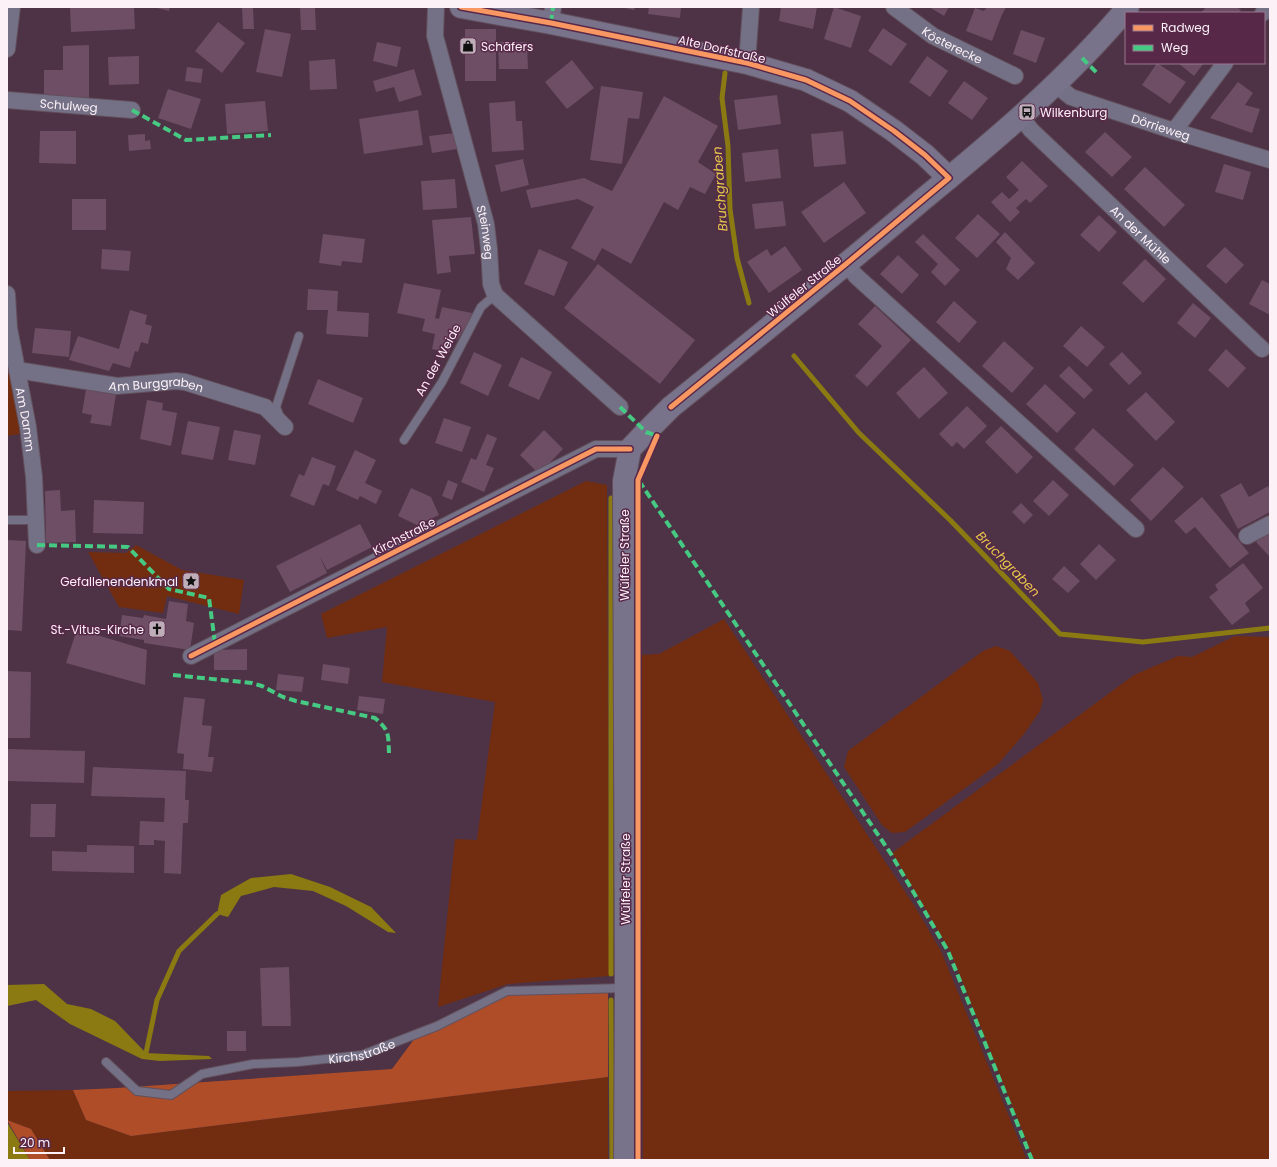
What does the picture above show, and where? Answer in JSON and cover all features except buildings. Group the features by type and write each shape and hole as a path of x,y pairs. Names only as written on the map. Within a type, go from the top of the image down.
{"main road":[{"name":"Alte Dorfstraße","path":"461,7 552,15 747,63 806,80 850,101 894,131 919,150 949,178"},
{"name":"Wülfeler Straße","path":"625,1160 626,988 624,481 630,449 671,407 846,264 1021,117 1056,85 1109,30 1128,7"}],"street":[{"path":"7,49 12,7"},
{"name":"Steinweg","path":"436,7 435,36 486,224 491,284 495,295"},
{"path":"747,63 751,7"},
{"name":"Kösterecke","path":"894,7 933,36 1015,76"},
{"path":"1174,131 1224,64"},
{"name":"Dörrieweg","path":"1056,85 1071,97 1174,131 1270,160"},
{"name":"Schulweg","path":"7,100 132,110"},
{"name":"An der Mühle","path":"1021,117 1031,130 1262,349"},
{"path":"846,264 856,276 1136,528"},
{"name":"Am Damm","path":"7,294 9,328 28,427 34,477 37,546"},
{"path":"495,295 620,407"},
{"name":"Am Burggraben","path":"17,370 117,386 176,381 186,382 265,407 285,427"},
{"name":"Kirchstraße","path":"192,656 596,449 630,449"},
{"path":"1247,536 1270,524"}],"lane":[{"name":"An der Weide","path":"404,440 442,382 480,308 495,295"},
{"path":"285,427 276,407 299,336"},
{"path":"7,520 36,520"},
{"name":"Kirchstraße","path":"106,1062 137,1092 171,1095 202,1074 253,1064 298,1062 362,1055 437,1026 507,991 626,988"}],"shaded area":[{"path":"7,348 20,434 7,436"},
{"path":"586,481 607,485 609,976 508,984 438,1007 455,839 477,840 495,702 382,682 387,627 327,638 321,614"},
{"path":"136,545 182,570 244,580 239,614 167,596 163,613 119,607 88,552 126,553"},
{"path":"724,619 914,905 941,951 1027,1160 643,1160 641,655 659,654"},
{"path":"1235,636 1270,637 1270,1160 1034,1160 950,951 892,853 1134,675 1178,656 1192,657"},
{"path":"996,646 1010,651 1038,683 1043,700 1040,711 1024,734 998,764 905,832 892,833 882,825 844,767 848,751 983,651"},
{"path":"291,874 330,887 371,907 396,933 388,932 346,906 313,891 274,887 241,896 228,917 217,914 221,895 251,878"},
{"path":"44,984 67,1004 91,1009 115,1021 146,1053 209,1056 212,1059 160,1061 142,1059 70,1024 36,1000 7,1006 7,985"},
{"path":"608,993 608,1077 131,1136 86,1120 73,1090 392,1069 415,1038 511,994"},
{"path":"608,1077 608,1160 50,1160 31,1129 7,1120 7,1091 73,1090 86,1120 131,1136"},
{"path":"7,1120 31,1129 50,1160 30,1160"},
{"path":"7,1122 30,1160 7,1160"}],"waterway":[{"name":"Bruchgraben","path":"725,73 722,98 728,146 730,209 737,258 749,303"},
{"name":"Bruchgraben","path":"794,356 859,433 950,520 1060,634 1143,642 1270,628"},
{"path":"611,498 611,974"},
{"path":"146,1053 157,1000 179,951 217,914"},
{"path":"611,1000 612,1160"}],"marked path":[{"path":"551,23 553,7"},
{"path":"1082,58 1099,75"},
{"path":"132,110 186,140 271,135"},
{"path":"620,407 646,432 657,436 657,438"},
{"path":"639,481 891,854 948,951 1032,1160"},
{"path":"37,545 128,547 169,589 209,598 215,643"},
{"path":"173,675 252,683 262,686 283,697 296,701 375,718 386,730 389,753"}],"cycle path":[{"path":"461,7 551,23 747,63 806,80 850,101 894,131 925,155 949,178 671,407"},
{"path":"638,1160 638,480 657,436"},
{"path":"191,656 596,449 630,449"}],"place":[{"name":"Schäfers","path":"468,46"},
{"name":"Wilkenburg","path":"1027,112"},
{"name":"Gefallenendenkmal","path":"191,581"},
{"name":"St.-Vitus-Kirche","path":"157,629"}]}
